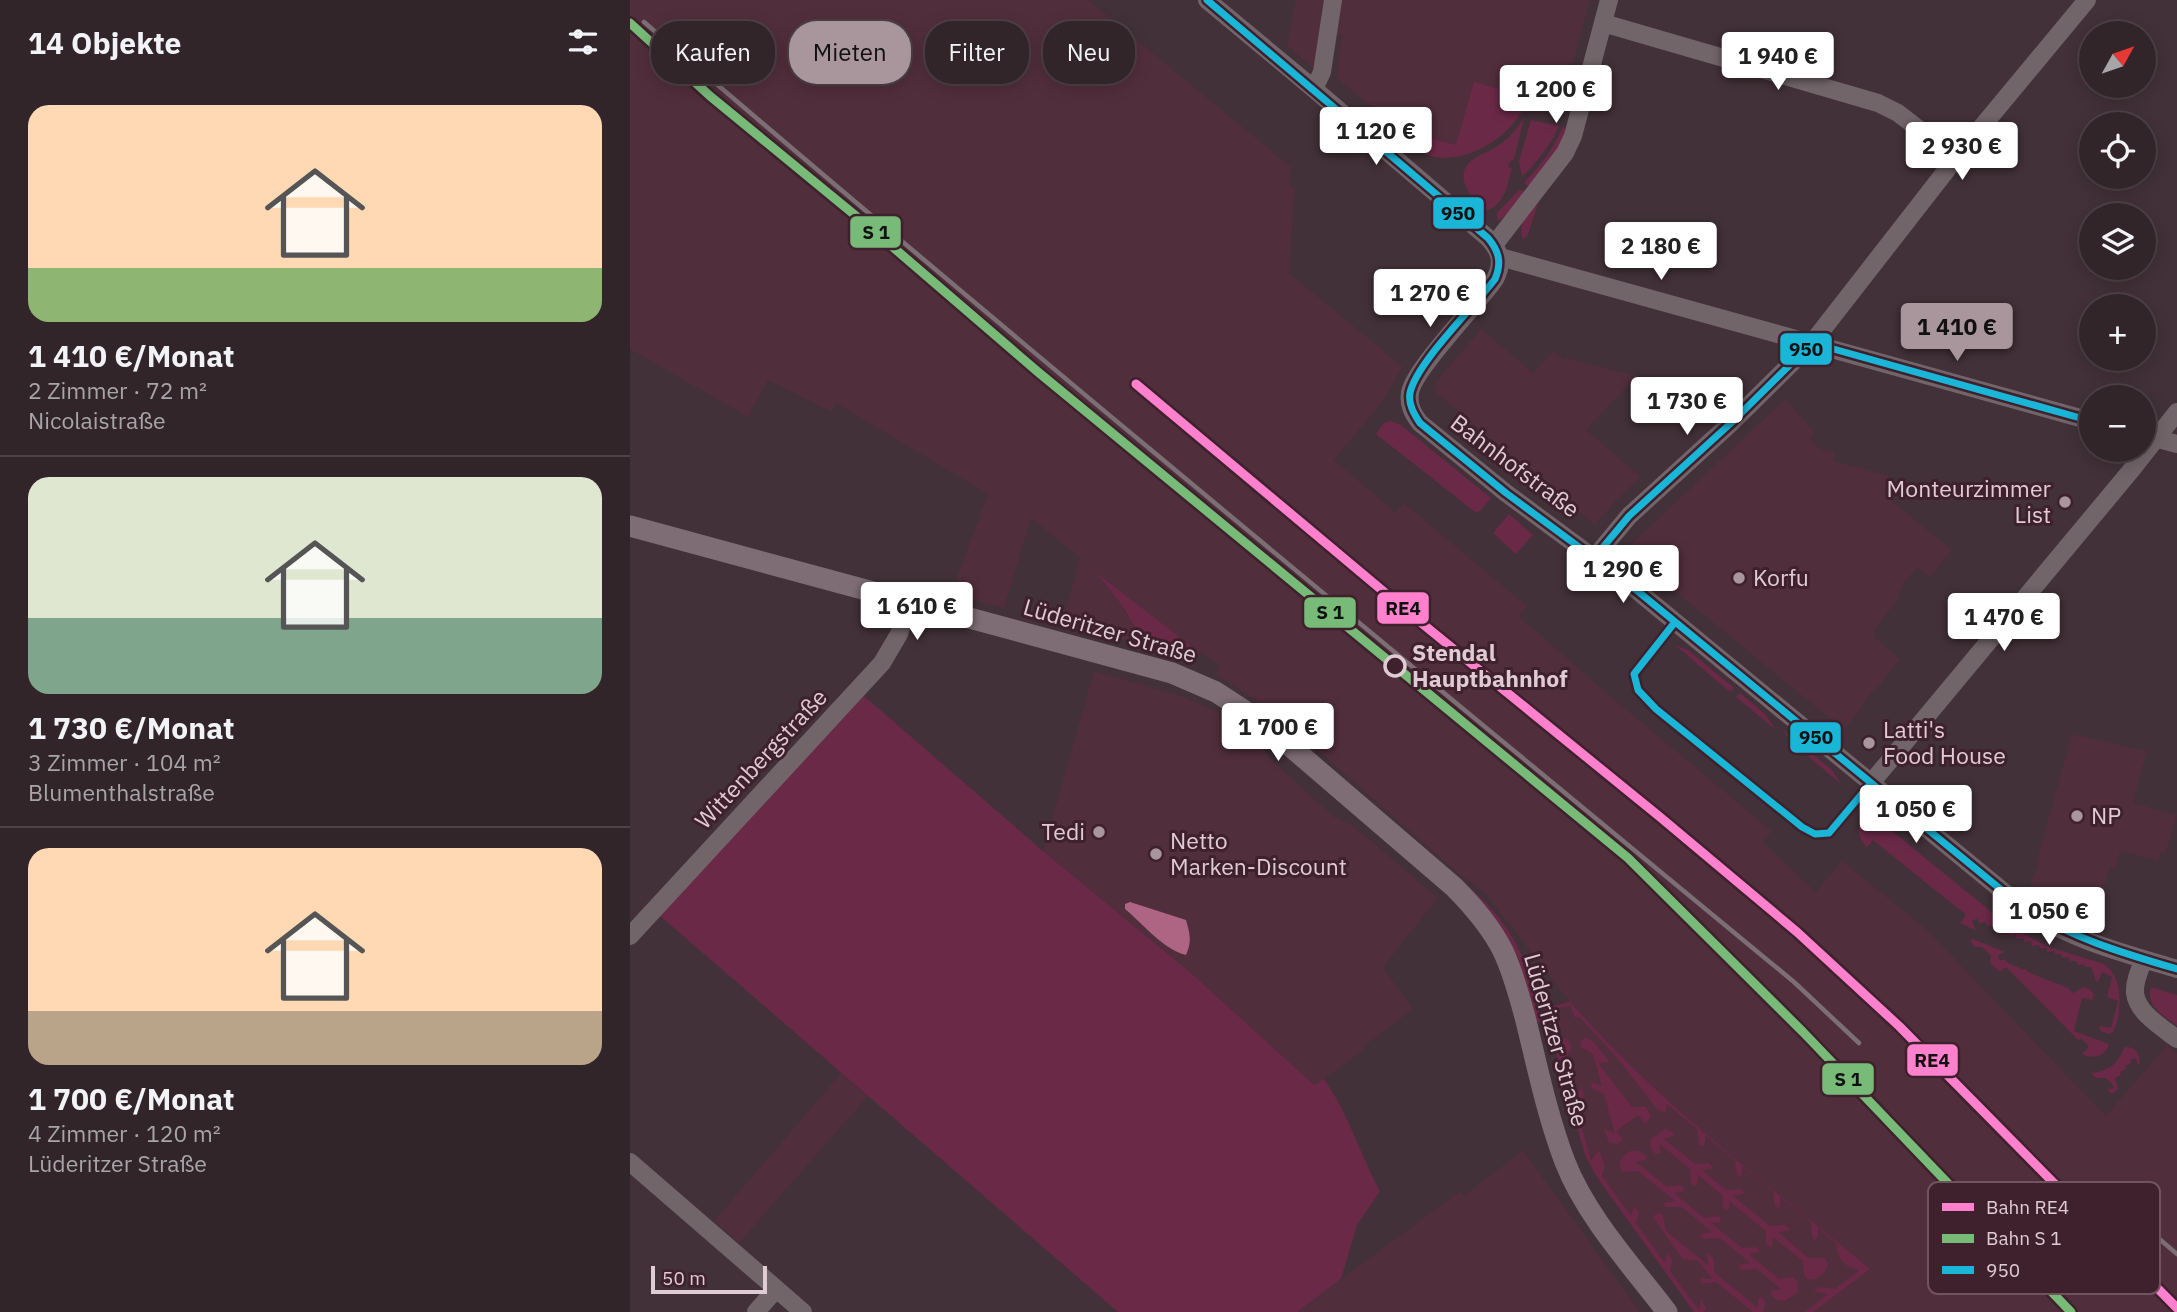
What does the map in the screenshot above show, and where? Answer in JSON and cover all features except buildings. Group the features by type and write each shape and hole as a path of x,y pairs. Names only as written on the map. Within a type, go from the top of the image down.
{"main road":[{"name":"Lüderitzer Straße","path":"630,526 1172,673 1216,692 1262,722 1454,887 1492,932 1511,968 1557,1137 1572,1179 1603,1227 1667,1312"}],"street":[{"path":"1207,0 1488,237 1497,251 2079,418"},
{"path":"1314,89 1322,72 1333,0"},
{"path":"1497,251 1565,153 1573,136 1609,0"},
{"path":"1594,558 1629,516 1740,414 1812,343 1956,158 2087,0"},
{"path":"1603,23 1878,103 1898,113 1956,158"},
{"name":"Bahnhofstraße","path":"1497,251 1499,273 1409,391 1412,412 1426,429 1594,558 2040,920 2066,933 2177,969"},
{"path":"2156,431 2177,412"},
{"path":"2156,439 2177,444"},
{"path":"1871,783 2130,462"},
{"name":"Wittenbergstraße","path":"630,936 882,663 899,634 909,602"},
{"path":"2144,959 2135,987 2136,998 2141,1008 2177,1039"},
{"path":"630,1162 803,1312"},
{"path":"756,1312 776,1289"}],"shaded area":[{"path":"630,0 1088,0 1114,21 1043,21 1043,84 1135,84 1135,39 1291,167 1289,184 1295,188 1289,273 1403,367 1382,402 1334,460 1395,512 1404,503 1527,606 1519,616 1772,831 1763,842 1816,892 1842,861 1925,928 2106,1116 2167,1045 2177,1054 2177,1312 1694,1312 1609,1196 1585,1155 1544,1009 1569,1001 1485,893 1459,874 1289,725 1216,675 1219,664 1199,652 1102,577 1146,646 1062,624 1080,558 1031,518 1004,608 951,594 988,494 836,403 831,412 768,380 748,417 630,349"},
{"path":"1296,0 1323,0 1315,70 1287,45"},
{"path":"1340,0 1590,0 1565,93 1547,88 1543,102 1527,97 1521,115 1498,137 1480,149 1447,158 1427,155 1415,147 1418,134 1406,131 1403,139 1400,139 1395,135 1396,128 1337,78 1342,35 1335,34"},
{"path":"1474,82 1527,97 1514,122 1492,143 1463,155 1435,157 1415,147 1418,135 1456,145"},
{"path":"1524,118 1514,160 1510,161 1508,167 1512,169 1504,193 1498,203 1488,210 1468,191 1463,178 1464,170 1474,159 1505,140"},
{"path":"1531,120 1559,126 1543,153 1522,177 1519,161"},
{"path":"1563,127 1566,129 1559,149 1532,189 1524,183 1546,157"},
{"path":"1520,189 1527,195 1499,221 1497,213"},
{"path":"1535,202 1537,207 1527,237 1523,239 1522,224"},
{"path":"1481,329 1533,373 1553,351 1565,360 1566,358 1637,376 1586,430 1641,477 1616,500 1595,525 1436,393 1435,383"},
{"path":"1785,399 1815,432 1810,438 1820,449 1835,453 1833,461 1889,476 1884,495 1952,550 1930,577 1917,567 1903,584 1897,601 1876,627 1874,637 1900,659 1844,730 1625,550"},
{"path":"1390,421 1401,425 1491,498 1480,511 1475,512 1376,434 1384,423"},
{"path":"1509,514 1533,535 1516,554 1493,533"},
{"path":"1098,574 1199,652 1193,663 1146,646 1123,607"},
{"path":"1675,645 1688,650 1734,688 1730,692"},
{"path":"1094,671 1181,696 1217,712 1260,745 1272,760 1335,818 1354,827 1438,898 1383,967 1413,1009 1363,1047 1364,1050 1314,1086 1191,973 1043,851"},
{"path":"1740,693 1765,714 1776,730 1736,697"},
{"path":"864,696 1043,851 1191,973 1314,1085 1324,1079 1340,1106 1380,1191 1357,1225 1341,1279 1297,1312 1118,1312 659,915"},
{"path":"1782,729 1832,770 1841,784 1791,742"},
{"path":"2072,734 2147,751 2133,803 2177,815 2166,853 2161,852 2158,861 2120,851 2116,868 2110,867 2095,918 2056,906 2030,885 2039,861 2037,860"},
{"path":"1871,814 2010,927 2049,947 2104,964 2115,977 2118,986 2119,1006 2113,1032 2109,1034 2099,1028 2111,1028 2118,1001 2107,997 2112,977 2102,972 2098,982 2091,967 2078,965 2076,961 2070,961 2069,957 2063,958 2054,951 2047,952 2046,948 2040,948 2039,945 2032,946 2031,941 2017,939 2016,935 2010,936 2008,932 2002,933 2001,929 1995,929 1993,925 1979,923 1978,919 1972,920 1975,930 1960,923 1966,915 1873,840 1867,847 1859,827 1865,815"},
{"path":"1460,880 1496,914 1517,945 1529,973 1543,1025 1535,1020 1518,958 1508,940"},
{"path":"1130,902 1186,920 1190,938 1186,955 1169,948 1125,909 1125,904"},
{"path":"1973,939 2005,952 1997,956 2001,961 2004,959 2023,970 2068,988 2073,993 2084,987 2091,990 2094,995 2092,1000 2082,998 2074,1031 2109,1044 2105,1051 2095,1057 2082,1054 2089,1046 2081,1038 2078,1040 2006,967 2000,972 1990,963 1991,956 1982,947 1975,947 1970,941"},
{"path":"2151,987 2177,995 2177,1026 2153,1005"},
{"path":"1570,1002 1604,1039 1676,1108 1870,1269 1813,1312 1805,1312 1828,1294 1813,1291 1820,1287 1835,1289 1860,1270 1842,1261 1836,1243 1818,1228 1818,1237 1815,1240 1812,1237 1811,1222 1780,1197 1780,1207 1777,1208 1773,1191 1742,1166 1742,1175 1739,1177 1735,1160 1705,1135 1705,1145 1699,1144 1697,1129 1667,1104 1665,1113 1657,1109 1618,1059 1580,1017 1574,1017 1571,1005 1548,1011 1551,1023 1548,1024 1544,1009"},
{"path":"1560,1036 1568,1040 1572,1048 1563,1061 1574,1099 1582,1087 1584,1095 1576,1108 1591,1161 1599,1150 1605,1166 1602,1176 1631,1216 1634,1206 1639,1213 1636,1223 1665,1263 1668,1253 1672,1260 1670,1271 1699,1310 1701,1300 1706,1308 1704,1312 1694,1312 1595,1174 1585,1155 1552,1038"},
{"path":"1586,1038 1592,1040 1610,1062 1598,1063 1632,1107 1646,1107 1651,1117 1645,1124 1638,1115 1617,1131 1623,1140 1617,1144 1609,1142 1603,1128 1615,1134 1604,1094 1592,1088 1590,1081 1602,1086 1593,1054 1580,1044"},
{"path":"2127,1047 2136,1052 2140,1062 2138,1066 2136,1058 2130,1060 2131,1063 2125,1066 2126,1069 2120,1072 2121,1075 2115,1078 2118,1089 2112,1094 2107,1089 2115,1088 2106,1078 2096,1078 2091,1073 2112,1066"},
{"path":"841,1073 868,1096 739,1243 714,1221"},
{"path":"1665,1129 1675,1135 1664,1139 1695,1164 1709,1163 1713,1168 1702,1170 1726,1190 1741,1189 1745,1192 1733,1196 1770,1226 1785,1225 1791,1230 1778,1232 1808,1258 1825,1258 1828,1264 1825,1271 1818,1278 1807,1279 1803,1261 1773,1237 1772,1247 1766,1244 1766,1231 1729,1201 1729,1210 1723,1208 1722,1195 1698,1175 1697,1184 1695,1186 1691,1183 1690,1169 1660,1144 1660,1153 1655,1154 1650,1147 1651,1139"},
{"path":"1523,1150 1640,1312 1297,1312 1460,1191 1464,1196"},
{"path":"1630,1151 1639,1151 1646,1156 1646,1160 1636,1162 1667,1187 1680,1185 1684,1188 1684,1191 1674,1193 1704,1218 1721,1218 1720,1222 1711,1223 1742,1248 1759,1249 1759,1252 1749,1254 1779,1279 1793,1277 1798,1282 1798,1292 1785,1301 1777,1300 1771,1295 1771,1291 1781,1289 1757,1269 1739,1268 1740,1265 1750,1263 1720,1238 1701,1237 1701,1234 1712,1232 1682,1207 1665,1207 1664,1203 1675,1201 1638,1171 1623,1172 1620,1163"},
{"path":"1658,1213 1663,1215 1666,1231 1708,1265 1707,1252 1713,1258 1715,1273 1758,1308 1758,1299 1762,1297 1766,1303 1763,1312 1753,1312 1716,1282 1702,1284 1702,1278 1712,1279 1698,1261 1683,1259 1654,1219 1653,1216"}],"railway":[{"path":"644,22 1073,385 1794,982 1859,1043"},
{"path":"2160,1240 2177,1254"}],"rail line":[{"name":"RE4","path":"1136,384 1797,932 1899,1026 2053,1182"},
{"name":"RE4","path":"2160,1291 2177,1308"}],"transit line":[{"name":"950","path":"1207,0 1488,238 1495,248 1499,262 1495,279 1434,351 1415,381 1410,401 1420,423 1506,493 1629,584 2021,906 2077,935 2177,969"},
{"path":"630,23 710,96 873,230 1038,372 1628,858 1803,1032 1947,1182"},
{"name":"950","path":"1594,558 1629,516 1731,423 1812,343 2079,418"},
{"name":"950","path":"1675,622 1634,674 1638,690 1656,709 1802,827 1815,834 1829,833 1871,783"},
{"path":"2054,1294 2071,1312"}],"place":[{"name":"Monteurzimmer List","path":"2065,502"},
{"name":"Korfu","path":"1739,578"},
{"name":"Stendal Hauptbahnhof","path":"1395,666"},
{"name":"Latti's Food House","path":"1869,743"},
{"name":"NP","path":"2077,816"},
{"name":"Tedi","path":"1099,832"},
{"name":"Netto Marken-Discount","path":"1156,854"}]}
